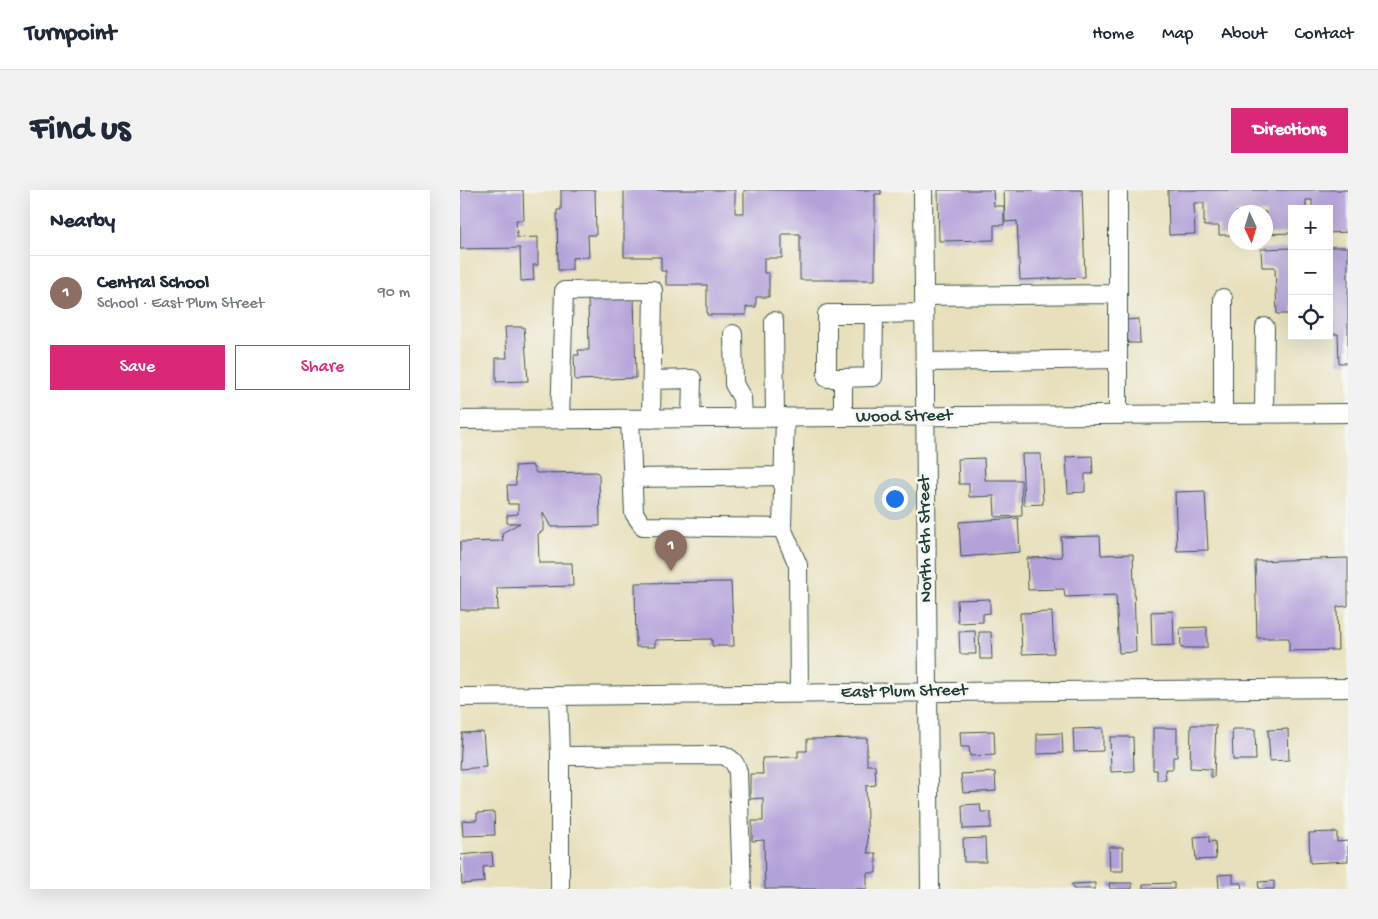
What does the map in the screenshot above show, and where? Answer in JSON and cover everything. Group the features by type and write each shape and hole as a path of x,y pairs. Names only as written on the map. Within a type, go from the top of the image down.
{"street":[{"name":"North 6th Street","path":"923,190 930,889"},
{"path":"1118,190 1118,415"},
{"path":"560,419 564,291 653,290 651,418"},
{"path":"874,314 873,377 827,378 827,314 874,314 924,304 1118,294"},
{"path":"1223,298 1223,414"},
{"path":"774,321 783,476 782,528 798,566 799,694"},
{"path":"1264,414 1265,327"},
{"path":"733,334 734,384 742,398 743,418"},
{"path":"925,362 1118,360"},
{"path":"843,378 843,417"},
{"path":"652,380 692,379 691,418"},
{"name":"Wood Street","path":"460,420 1348,413"},
{"path":"630,419 634,513 643,526 782,528"},
{"path":"632,478 783,476"},
{"name":"East Plum Street","path":"460,697 1348,688"},
{"path":"558,696 560,889"},
{"path":"560,756 723,755 731,758 736,764 738,772 742,889"}],"building":[{"path":"460,190 523,190 524,220 516,220 517,238 538,237 538,265 533,265 534,280 521,281 520,248 460,249"},
{"path":"561,190 595,190 596,235 588,235 589,257 572,258 572,270 558,270 557,210 561,210"},
{"path":"624,190 735,190 735,213 744,213 744,190 881,190 881,194 875,194 875,280 800,280 800,234 782,234 782,258 764,258 764,273 769,273 769,297 756,297 756,307 746,307 746,315 707,315 707,285 666,285 666,271 661,271 661,257 624,257"},
{"path":"938,190 993,190 994,206 1004,206 1004,225 994,225 994,240 939,241"},
{"path":"1004,190 1082,190 1085,277 1020,280 1017,221 1005,222"},
{"path":"1168,190 1348,190 1348,232 1333,233 1333,205 1312,205 1312,200 1306,200 1306,205 1288,205 1288,233 1273,234 1273,205 1228,205 1228,235 1219,235 1219,226 1204,226 1204,203 1194,203 1195,234 1169,235"},
{"path":"1333,247 1348,247 1348,363 1339,363 1338,334 1333,334"},
{"path":"1288,248 1288,314 1277,314 1275,267 1262,267 1261,250"},
{"path":"634,296 636,378 575,380 574,355 579,355 578,350 589,350 588,297"},
{"path":"1139,319 1140,343 1128,343 1127,320"},
{"path":"505,327 524,327 528,381 496,382 496,358 507,358"},
{"path":"1022,454 1041,454 1043,504 1024,505"},
{"path":"1092,456 1093,474 1085,474 1085,492 1068,493 1066,457"},
{"path":"984,458 985,480 1021,480 1022,516 995,517 994,496 969,497 969,484 959,484 958,459"},
{"path":"532,465 536,473 597,472 599,475 600,526 551,527 543,513 543,531 538,534 539,563 572,563 573,586 497,588 498,610 460,610 460,542 503,541 502,533 520,523 507,523 507,515 518,514 518,504 508,504 507,485 516,485 515,466"},
{"path":"1205,491 1208,550 1177,551 1175,492"},
{"path":"1018,518 1020,552 961,557 959,522"},
{"path":"1100,536 1101,555 1133,554 1136,652 1119,653 1116,595 1065,597 1064,589 1028,590 1027,558 1062,557 1061,537"},
{"path":"1348,558 1348,606 1337,607 1338,650 1289,651 1289,638 1257,638 1255,561"},
{"path":"731,582 734,646 712,646 712,639 655,640 655,647 636,647 635,583"},
{"path":"990,599 990,613 983,614 983,622 958,623 957,600"},
{"path":"1173,611 1174,645 1152,646 1151,612"},
{"path":"1052,612 1054,653 1022,654 1020,613"},
{"path":"1207,627 1207,648 1181,648 1180,628"},
{"path":"975,631 976,654 960,654 959,632"},
{"path":"979,632 991,632 992,659 980,659"},
{"path":"1191,725 1216,725 1214,777 1211,777 1211,769 1190,768"},
{"path":"1103,728 1103,751 1074,752 1073,729"},
{"path":"1153,728 1177,728 1177,757 1173,757 1173,769 1165,769 1166,780 1157,780 1157,770 1153,770"},
{"path":"1232,729 1255,729 1256,760 1233,760"},
{"path":"1288,729 1289,760 1270,761 1268,730"},
{"path":"994,731 995,755 970,756 969,747 961,747 960,732"},
{"path":"483,732 486,767 460,769 462,733"},
{"path":"1062,733 1063,753 1037,754 1037,734"},
{"path":"1110,737 1133,737 1134,771 1111,772"},
{"path":"867,738 867,765 875,765 876,785 866,786 868,853 876,853 876,873 867,873 867,889 765,889 764,840 752,841 752,821 763,821 763,798 750,799 750,774 763,774 762,758 798,757 798,751 807,751 807,739"},
{"path":"995,772 996,791 963,793 961,774"},
{"path":"980,804 981,812 991,812 991,828 963,829 962,805"},
{"path":"494,812 495,835 463,836 462,821 477,820 477,813"},
{"path":"1337,832 1337,842 1348,841 1348,861 1310,863 1309,833"},
{"path":"1209,836 1209,842 1215,841 1216,859 1196,860 1194,837"},
{"path":"985,838 986,862 964,862 963,839"},
{"path":"1109,847 1123,847 1123,871 1110,871"},
{"path":"492,852 493,866 483,867 484,882 462,884 460,855"},
{"path":"1233,874 1233,883 1241,883 1242,889 1219,889 1218,875"},
{"path":"1274,881 1274,889 1259,889 1258,882"},
{"path":"1095,883 1095,889 1073,889 1072,884"},
{"path":"1109,883 1132,883 1132,889 1110,889"},
{"path":"1174,883 1174,889 1143,889 1143,884"}],"place":[{"name":"Central School","path":"671,571"}]}
